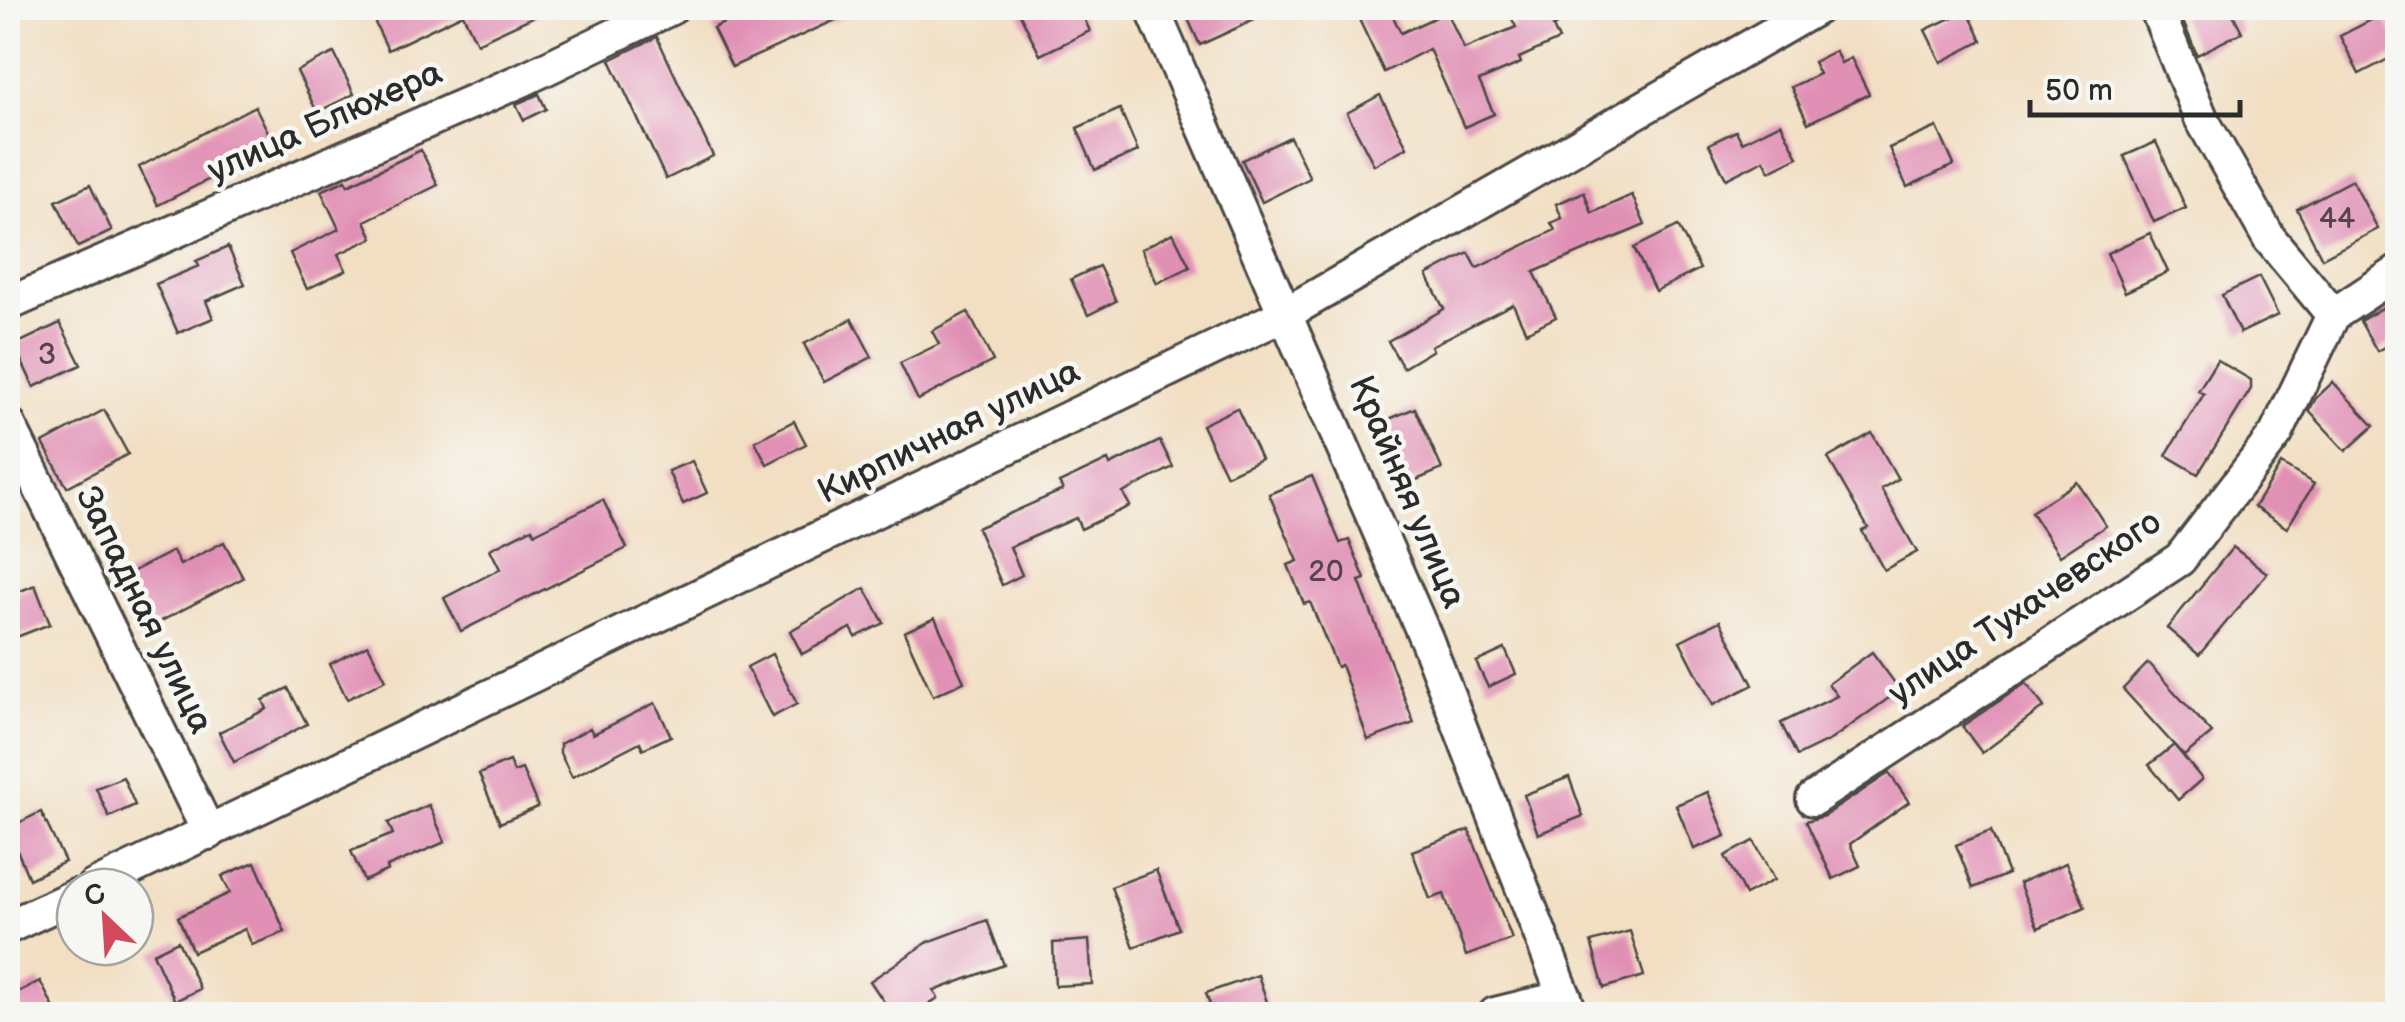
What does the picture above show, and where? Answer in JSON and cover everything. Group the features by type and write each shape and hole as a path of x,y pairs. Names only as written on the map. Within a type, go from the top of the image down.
{"street":[{"name":"улица Блюхера","path":"8,304 522,80 671,8"},
{"name":"Крайняя улица","path":"1152,8 1427,641 1568,1006"},
{"name":"Кирпичная улица","path":"135,867 1287,314 1818,8"},
{"path":"2156,8 2201,118 2269,238 2333,315 2398,272"},
{"name":"улица Тухачевского","path":"1813,798 2180,560 2276,434 2333,315"},
{"name":"Западная улица","path":"8,423 209,832"},
{"path":"8,927 55,905"},
{"path":"1495,1014 1568,1006"}],"building":[{"path":"368,8 552,8 477,43 463,14 388,50"},
{"path":"755,8 862,8 732,67 713,28"},
{"path":"1017,8 1079,8 1090,31 1040,55"},
{"path":"1183,8 1280,8 1200,45"},
{"path":"1371,8 1389,8 1401,33 1447,12 1464,49 1516,27 1511,17 1532,8 1589,8 1553,27 1559,40 1519,58 1521,63 1479,81 1494,114 1464,127 1429,49 1384,72 1357,15"},
{"path":"2194,8 2230,8 2242,32 2197,55 2180,14"},
{"path":"1967,10 1982,41 1941,62 1925,30"},
{"path":"2383,14 2398,42 2398,54 2359,74 2340,36"},
{"path":"657,37 713,156 666,179 610,60"},
{"path":"1835,51 1841,63 1851,58 1869,94 1808,123 1791,87 1819,74 1813,62"},
{"path":"334,53 354,94 317,112 297,71"},
{"path":"539,94 546,109 524,120 516,104"},
{"path":"1380,95 1407,147 1374,165 1347,113"},
{"path":"255,106 275,146 158,205 139,167"},
{"path":"1120,109 1138,151 1095,170 1077,128"},
{"path":"1781,123 1798,157 1770,171 1764,160 1726,179 1709,144 1736,131 1742,142"},
{"path":"1937,127 1954,165 1907,187 1889,148"},
{"path":"1290,137 1310,178 1262,202 1242,160"},
{"path":"2156,142 2186,208 2154,222 2124,156"},
{"path":"421,150 438,185 365,221 373,238 338,254 346,270 307,289 290,253 339,229 321,191 346,180 348,185"},
{"path":"2352,180 2378,229 2322,258 2297,209"},
{"path":"90,185 112,231 78,247 56,201"},
{"path":"1584,192 1592,213 1632,195 1645,225 1534,272 1556,317 1526,332 1513,304 1431,346 1433,350 1403,368 1388,341 1444,309 1427,275 1469,253 1477,268 1555,230 1551,223 1562,218 1556,204"},
{"path":"1678,226 1700,269 1655,291 1634,248"},
{"path":"1173,233 1190,267 1157,283 1141,249"},
{"path":"2150,233 2168,272 2125,292 2107,253"},
{"path":"228,247 245,284 206,301 213,318 178,333 156,284 199,266 196,261"},
{"path":"1099,266 1116,301 1088,315 1071,279"},
{"path":"2259,277 2278,315 2240,333 2222,295"},
{"path":"2398,299 2398,339 2377,351 2360,321"},
{"path":"968,312 993,361 918,400 900,363 939,344 932,331"},
{"path":"852,319 872,357 824,382 804,344"},
{"path":"60,323 81,365 34,387 14,345"},
{"path":"2217,360 2251,380 2251,389 2198,474 2166,455 2204,394 2198,391"},
{"path":"2333,382 2374,426 2346,451 2309,411"},
{"path":"1237,408 1261,459 1226,475 1202,425"},
{"path":"1415,408 1442,469 1400,487 1373,426"},
{"path":"104,410 128,454 67,487 43,443"},
{"path":"794,421 806,444 767,464 755,441"},
{"path":"1872,433 1898,479 1881,489 1917,552 1884,570 1862,531 1868,528 1828,458"},
{"path":"1160,441 1173,467 1123,493 1130,506 1081,529 1076,518 1010,547 1022,575 1002,585 977,528 1063,490 1059,483"},
{"path":"692,461 707,493 683,504 668,471"},
{"path":"2281,464 2314,484 2287,528 2254,507"},
{"path":"1312,476 1340,543 1349,540 1365,579 1359,581 1414,723 1368,740 1341,665 1337,667 1310,602 1304,604 1288,565 1298,561 1269,494"},
{"path":"2077,482 2106,526 2060,556 2031,512"},
{"path":"603,500 627,548 461,631 444,598 500,569 490,549 532,528 535,533"},
{"path":"224,542 243,578 146,629 120,578 173,551 180,565"},
{"path":"2233,547 2267,573 2199,655 2167,628"},
{"path":"35,585 50,624 14,638 8,621 8,596"},
{"path":"865,588 884,623 856,637 851,628 802,654 790,631"},
{"path":"935,618 964,682 933,696 904,632"},
{"path":"1720,621 1753,685 1713,705 1680,641"},
{"path":"368,645 386,680 347,699 330,664"},
{"path":"1505,649 1516,674 1488,687 1476,662"},
{"path":"1872,652 1900,690 1832,739 1797,756 1781,723 1837,696 1828,684"},
{"path":"772,654 797,704 772,717 747,667"},
{"path":"2148,663 2212,733 2184,756 2123,689"},
{"path":"2026,683 2044,707 1982,753 1962,726"},
{"path":"288,688 307,724 234,762 219,732 267,709 263,700"},
{"path":"655,703 671,736 643,749 640,742 572,777 560,753 560,744 590,728 593,734"},
{"path":"2174,745 2202,779 2178,800 2149,765"},
{"path":"509,761 514,772 522,769 538,807 500,823 479,774"},
{"path":"1889,773 1909,802 1850,844 1860,866 1833,879 1806,821 1824,816"},
{"path":"123,777 135,805 109,817 96,788"},
{"path":"1569,777 1583,816 1538,834 1524,795"},
{"path":"1708,792 1726,836 1694,849 1676,805"},
{"path":"429,805 445,842 364,881 351,851 393,834 388,823"},
{"path":"41,812 65,862 29,879 8,828"},
{"path":"1469,830 1512,939 1466,956 1444,894 1430,899 1412,851"},
{"path":"1991,831 2008,874 1973,888 1956,845"},
{"path":"1754,841 1774,880 1745,895 1725,856"},
{"path":"255,862 285,932 252,945 245,929 193,952 178,917 230,893 222,876"},
{"path":"2066,863 2085,907 2038,928 2019,883"},
{"path":"1156,870 1179,929 1134,947 1111,887"},
{"path":"987,920 1004,965 934,991 938,998 913,1014 892,1014 870,981 928,942"},
{"path":"1630,931 1644,976 1604,988 1591,942"},
{"path":"1089,940 1092,984 1055,986 1053,943"},
{"path":"178,941 200,989 175,1001 155,952"},
{"path":"1258,975 1271,1014 1213,1014 1206,993"},
{"path":"40,981 57,1014 19,1014 10,996"}]}
